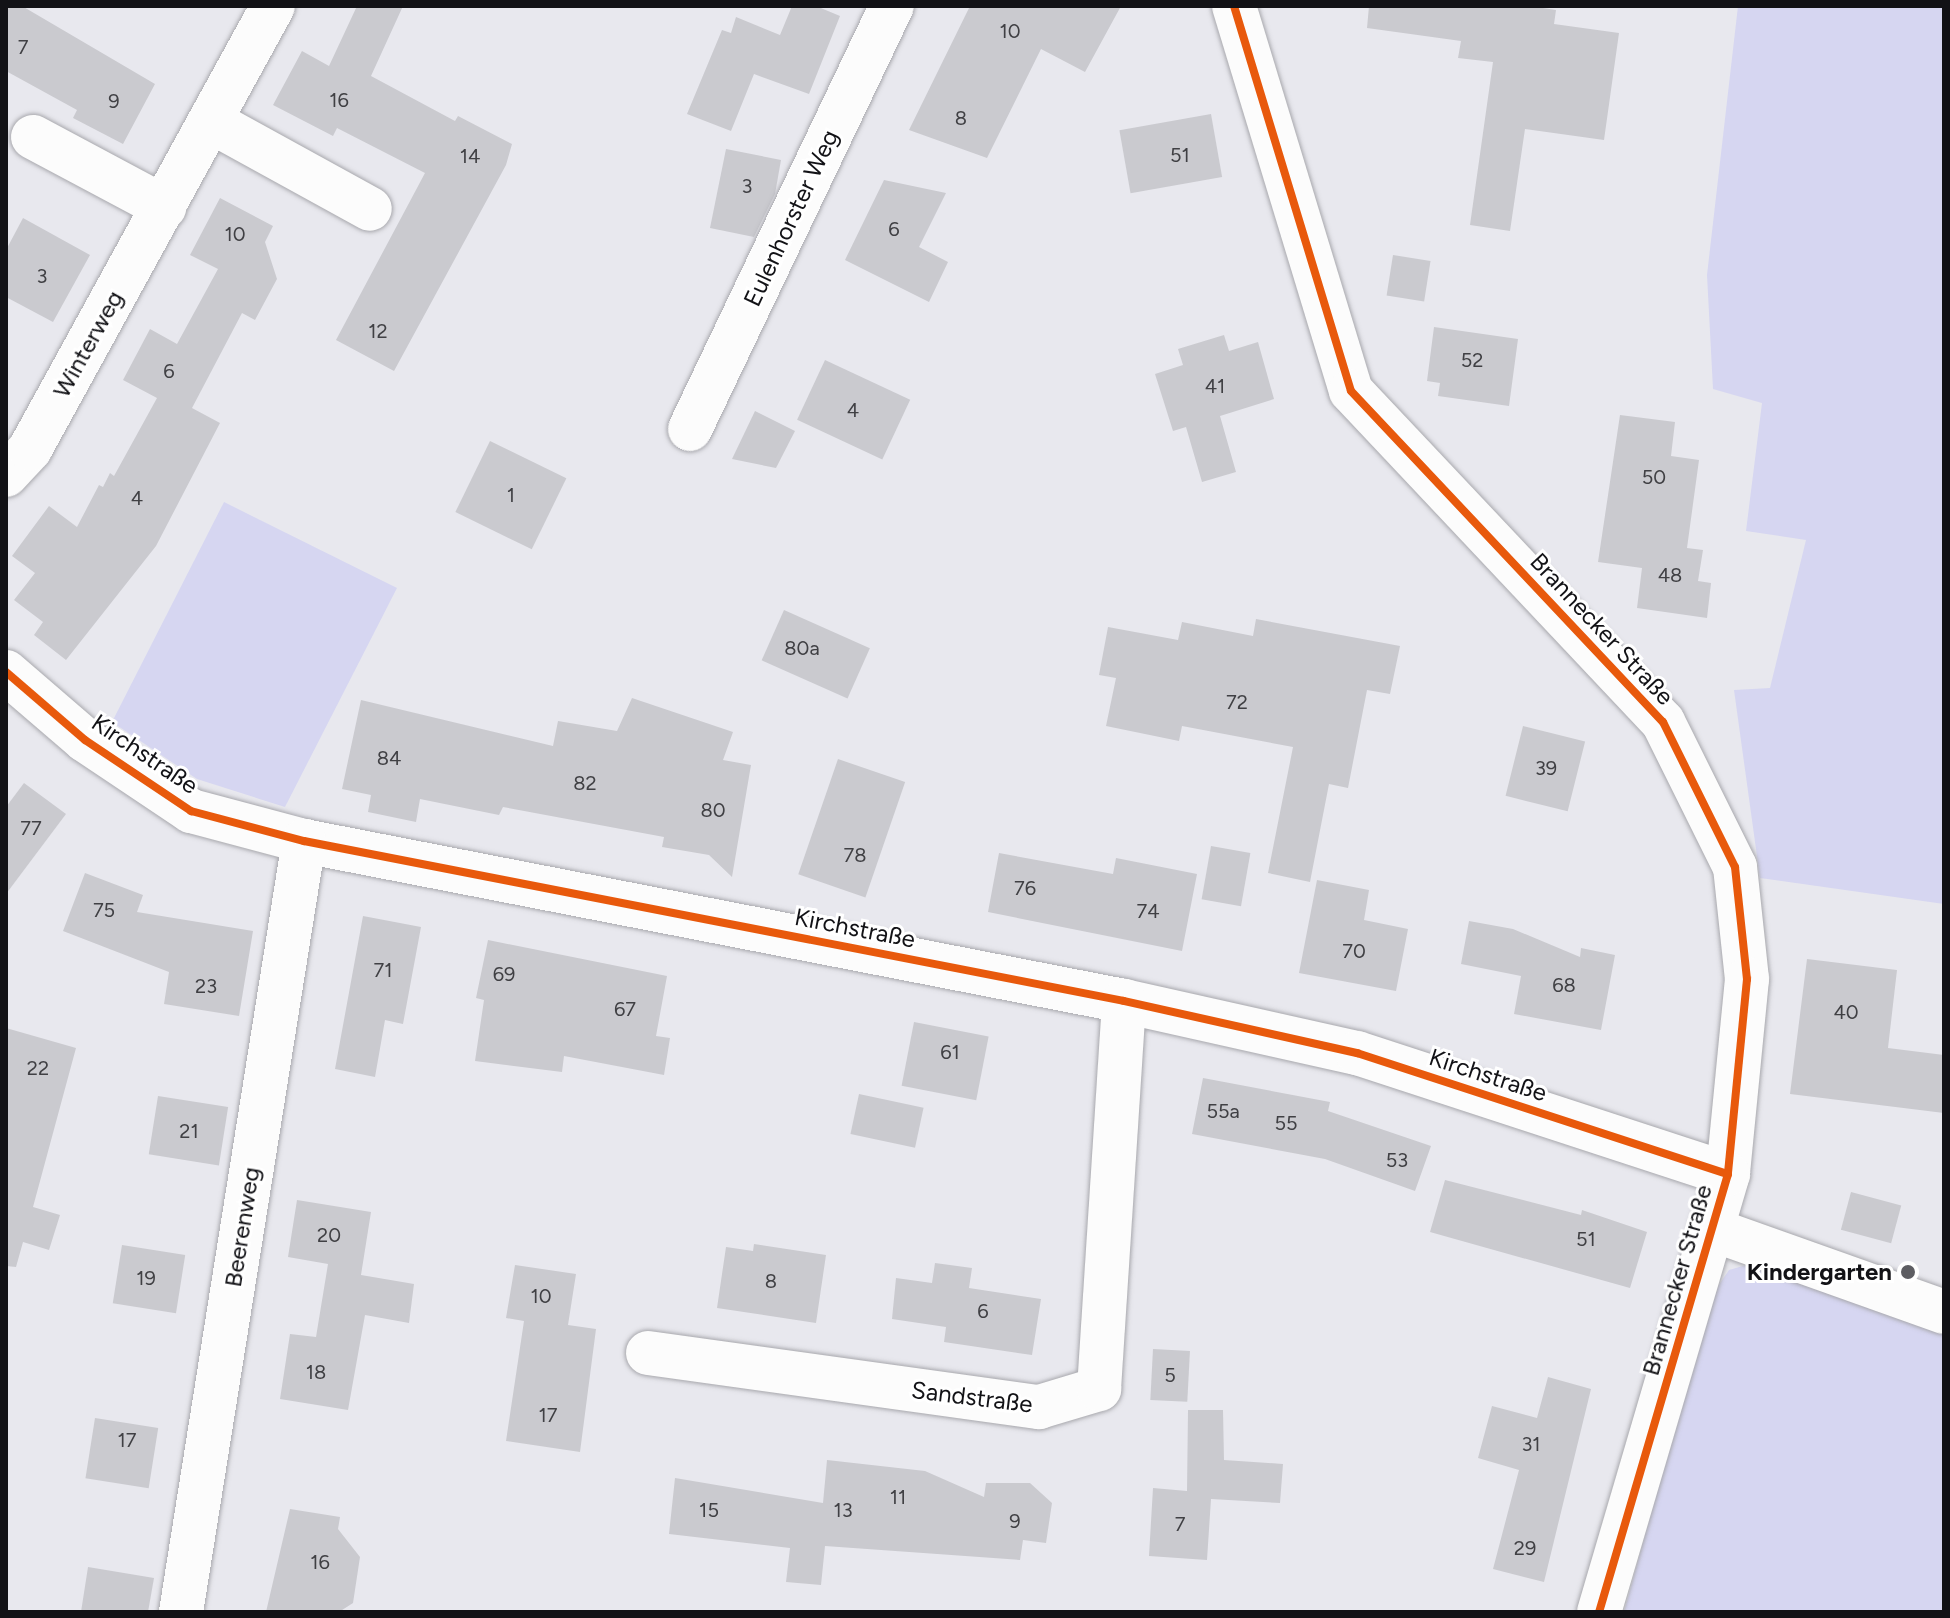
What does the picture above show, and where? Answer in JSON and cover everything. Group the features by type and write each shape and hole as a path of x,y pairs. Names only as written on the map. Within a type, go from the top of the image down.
{"street":[{"name":"Winterweg","path":"6,475 30,449 273,6"},
{"name":"Eulenhorster Weg","path":"690,429 892,6"},
{"name":"Brannecker Straße","path":"1234,6 1351,391 1663,722 1735,867 1747,979 1728,1174 1599,1612"},
{"path":"212,122 370,209"},
{"path":"33,137 164,207"},
{"name":"Kirchstraße","path":"6,672 85,740 191,811 304,841 1124,1001 1357,1053 1728,1174"},
{"name":"Beerenweg","path":"181,1612 304,841"},
{"name":"Sandstraße","path":"648,1353 1039,1407 1099,1389 1124,1001"},
{"path":"1714,1230 1944,1312"}],"shaded area":[{"path":"1738,6 1944,6 1944,904 1760,878 1734,690 1770,688 1806,540 1746,531 1762,403 1713,389 1707,275"},
{"path":"224,502 397,588 285,807 197,779 112,722"},
{"path":"1753,1263 1944,1328 1944,1612 1624,1612 1710,1298 1729,1270"}],"building":[{"path":"6,6 22,6 155,84 123,144 73,118 77,110 6,71"},
{"path":"357,6 403,6 371,76 455,121 458,116 512,144 506,165 394,371 336,340 425,173 337,128 333,136 273,105 302,51 329,66"},
{"path":"792,6 816,6 840,16 809,94 754,74 731,131 687,114 722,30 731,33 736,17 780,35"},
{"path":"970,6 1121,6 1085,72 1041,49 987,158 909,130"},
{"path":"1369,6 1530,6 1556,10 1554,24 1619,33 1604,140 1525,129 1510,231 1470,225 1493,62 1458,58 1461,41 1367,28"},
{"path":"1211,114 1222,177 1131,193 1119,130"},
{"path":"726,149 781,160 775,194 754,237 710,228"},
{"path":"884,180 946,193 919,247 948,262 929,302 845,260"},
{"path":"220,198 273,226 265,242 277,279 255,320 242,313 192,408 220,423 156,546 66,660 34,635 43,622 14,600 35,573 12,556 49,506 77,527 99,485 103,487 110,473 114,476 157,398 123,380 150,329 177,344 218,269 190,255"},
{"path":"23,218 90,255 53,322 6,297 6,250"},
{"path":"1393,255 1431,261 1424,301 1387,295"},
{"path":"1434,327 1518,339 1509,406 1438,396 1440,383 1427,381"},
{"path":"1224,335 1229,351 1258,342 1274,399 1220,416 1236,472 1202,482 1186,427 1173,431 1155,374 1183,365 1178,349"},
{"path":"825,360 910,400 882,460 797,420"},
{"path":"755,411 795,431 776,468 732,459"},
{"path":"1620,415 1675,422 1671,456 1699,460 1687,548 1703,550 1698,581 1711,583 1707,618 1637,608 1642,568 1598,562"},
{"path":"490,441 566,478 532,549 455,512"},
{"path":"784,610 870,648 848,698 762,660"},
{"path":"1256,619 1400,646 1390,694 1367,690 1348,788 1329,784 1310,882 1268,873 1293,747 1182,726 1179,741 1106,726 1116,678 1099,675 1108,627 1178,640 1182,622 1253,636"},
{"path":"632,698 733,732 723,760 751,765 732,877 709,855 662,847 664,837 503,807 499,815 420,799 416,822 368,812 371,795 342,789 361,700 553,746 558,721 617,731"},
{"path":"1523,726 1585,741 1568,811 1506,796"},
{"path":"838,759 905,782 865,897 798,874"},
{"path":"24,783 66,814 6,894 6,807"},
{"path":"1211,846 1250,853 1241,906 1202,899"},
{"path":"999,853 1113,874 1116,858 1197,874 1182,951 988,912"},
{"path":"85,873 143,895 137,912 253,931 239,1016 164,1004 169,972 63,931"},
{"path":"1317,880 1369,890 1364,920 1408,929 1396,991 1299,973"},
{"path":"363,916 421,927 403,1024 385,1020 375,1077 335,1069"},
{"path":"1469,921 1513,929 1580,957 1581,948 1615,955 1601,1030 1514,1014 1521,976 1461,964"},
{"path":"488,940 667,976 656,1036 670,1038 664,1075 564,1056 562,1072 475,1061 484,1000 476,998"},
{"path":"1807,959 1897,970 1888,1048 1944,1055 1944,1113 1790,1094"},
{"path":"914,1022 989,1037 976,1100 902,1086"},
{"path":"6,1028 76,1048 33,1207 60,1215 49,1250 23,1242 16,1267 6,1266"},
{"path":"1203,1078 1330,1102 1328,1111 1431,1146 1415,1191 1325,1159 1192,1134"},
{"path":"859,1094 924,1108 915,1148 850,1134"},
{"path":"158,1096 228,1107 219,1165 149,1154"},
{"path":"1445,1180 1581,1215 1582,1210 1647,1232 1630,1288 1430,1232"},
{"path":"1851,1192 1901,1205 1891,1243 1841,1230"},
{"path":"297,1200 371,1212 361,1275 414,1284 409,1323 365,1315 348,1410 280,1399 290,1334 316,1337 328,1264 288,1257"},
{"path":"754,1244 826,1255 816,1323 717,1308 726,1247 753,1251"},
{"path":"122,1245 185,1255 176,1313 113,1303"},
{"path":"935,1263 972,1268 969,1288 1041,1299 1032,1355 944,1342 946,1327 892,1319 896,1278 932,1283"},
{"path":"515,1265 576,1274 568,1325 596,1329 580,1452 506,1441 524,1321 506,1318"},
{"path":"1153,1349 1190,1351 1187,1402 1150,1400"},
{"path":"1548,1377 1591,1389 1544,1582 1493,1569 1519,1470 1478,1458 1492,1406 1537,1418"},
{"path":"1188,1410 1223,1410 1224,1460 1283,1464 1280,1503 1211,1499 1207,1560 1149,1556 1153,1488 1187,1491"},
{"path":"95,1418 158,1428 149,1488 85,1478"},
{"path":"827,1460 925,1471 984,1497 986,1483 1030,1483 1052,1503 1046,1543 1023,1540 1020,1560 825,1546 821,1585 786,1582 790,1548 669,1534 675,1478 823,1503"},
{"path":"290,1509 340,1517 338,1529 360,1557 353,1603 339,1612 266,1612"},
{"path":"88,1567 154,1578 148,1612 81,1612"}],"cycle path":[{"path":"1234,6 1351,391 1663,722 1735,867 1747,979 1728,1174 1599,1612"},
{"path":"6,672 85,740 191,811 304,841 1124,1001 1357,1053 1728,1174"}],"place":[{"name":"Kindergarten","path":"1908,1272"}]}
